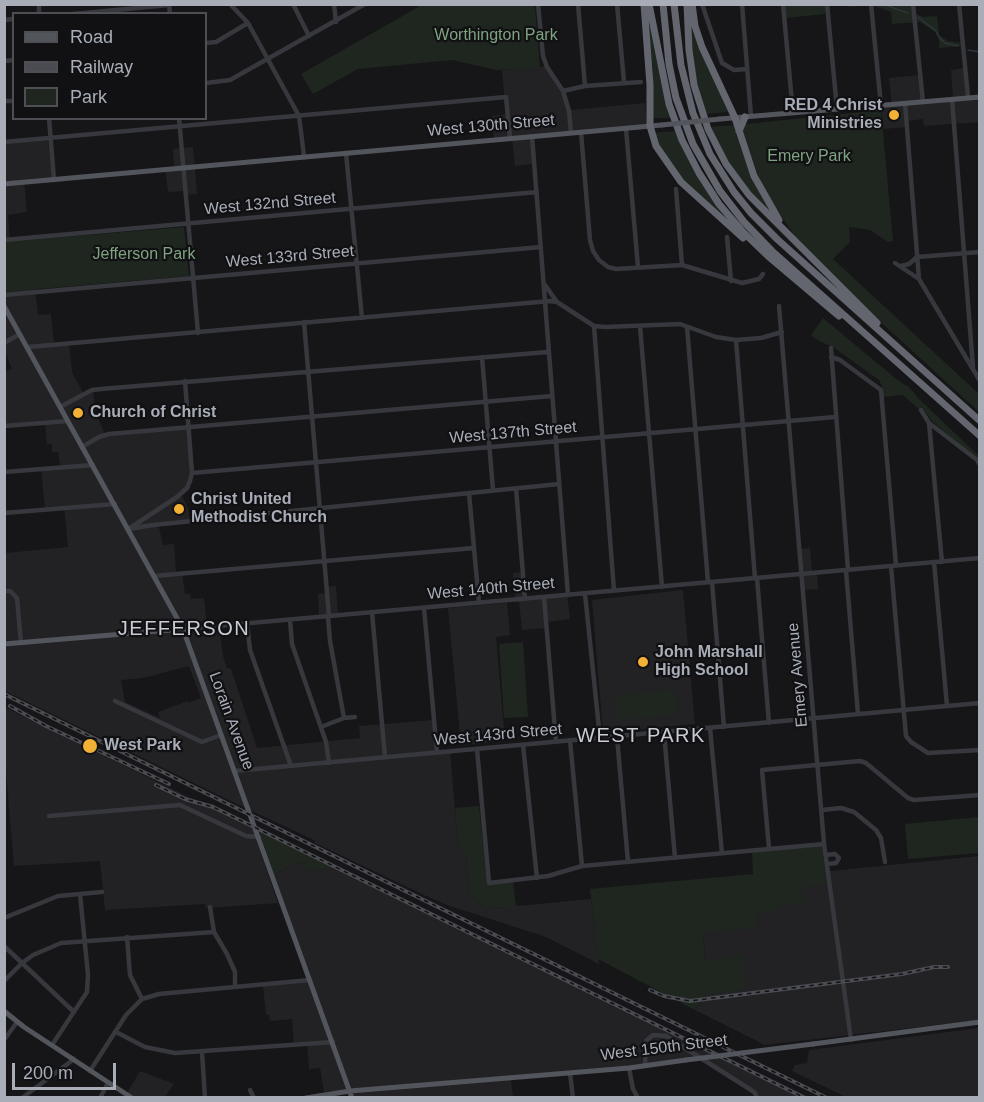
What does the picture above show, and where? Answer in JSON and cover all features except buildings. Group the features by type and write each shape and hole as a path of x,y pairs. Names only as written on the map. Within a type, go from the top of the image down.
{"highway":[{"path":"644,4 651,85 650,126 656,146 681,182 736,233 768,256 896,361"},
{"path":"649,4 666,94 682,140 719,204 768,256"},
{"path":"663,4 669,64 676,98 693,144 720,191 744,222 772,251 980,436"},
{"path":"674,4 681,64 688,98 704,141 727,181 751,213 777,239 980,421"},
{"path":"687,4 688,50 700,105 713,140 741,186 916,364"},
{"path":"692,4 695,26 702,47 735,118 758,186 789,235"},
{"path":"739,131 748,116"}],"main road":[{"name":"West 130th Street","path":"4,184 980,97"},
{"name":"Lorain Avenue","path":"4,306 183,629 352,1098"},
{"name":"West 140th Street","path":"4,644 183,629"},
{"path":"4,1011 17,1023 132,1098"},
{"name":"West 150th Street","path":"306,1098 350,1091 629,1068 980,1022"}],"street":[{"path":"230,4 248,23 299,116 304,156"},
{"path":"293,4 309,36"},
{"path":"334,4 336,22"},
{"path":"207,83 230,81 365,4"},
{"path":"538,4 543,56 547,67 563,91 569,111 571,133"},
{"path":"578,4 585,86"},
{"path":"617,4 624,82"},
{"path":"702,4 722,63 734,70 747,69"},
{"path":"742,4 748,116"},
{"path":"783,4 793,113"},
{"path":"827,4 837,109"},
{"path":"871,4 881,106"},
{"path":"913,4 923,102"},
{"path":"959,4 968,97"},
{"path":"94,12 169,5"},
{"path":"207,43 216,42 248,23"},
{"path":"563,91 585,86 641,82"},
{"path":"4,142 506,97 510,138"},
{"path":"952,99 973,367"},
{"path":"905,104 919,279"},
{"path":"49,120 54,180"},
{"path":"179,120 198,333"},
{"path":"626,129 638,267"},
{"path":"581,132 592,251 599,260 608,267 616,269 682,265 742,283 752,282 763,274"},
{"path":"532,136 568,595"},
{"path":"346,153 362,318"},
{"path":"676,189 682,265"},
{"name":"West 132nd Street","path":"4,240 537,192"},
{"path":"727,237 730,281"},
{"name":"West 133rd Street","path":"4,295 541,247"},
{"path":"901,266 909,264 917,257 980,252"},
{"path":"895,263 919,279 980,381"},
{"path":"543,282 557,302 594,326 612,328 670,323 716,337 736,340 761,338 782,332"},
{"path":"28,347 544,301 557,302"},
{"name":"Emery Avenue","path":"779,306 824,844 851,1040"},
{"path":"304,322 330,641 344,718"},
{"path":"594,326 614,591"},
{"path":"640,326 662,586"},
{"path":"687,327 724,727"},
{"path":"4,343 20,334"},
{"path":"736,340 769,723"},
{"path":"961,348 967,348 971,344"},
{"path":"831,348 858,714"},
{"path":"60,407 92,390 548,352"},
{"path":"482,357 493,490"},
{"path":"831,357 840,360 880,390 902,710 906,736 922,751 936,753 980,750"},
{"path":"128,529 187,488 192,473 185,381"},
{"path":"82,447 109,434 552,396"},
{"path":"921,410 929,423 978,463"},
{"name":"West 137th Street","path":"192,473 835,417"},
{"path":"4,426 68,421"},
{"path":"929,423 942,562"},
{"path":"4,472 93,465"},
{"path":"128,529 559,484"},
{"path":"516,488 525,599"},
{"path":"469,493 479,603"},
{"path":"4,513 114,504"},
{"path":"154,576 474,548"},
{"name":"West 140th Street","path":"183,629 980,558"},
{"path":"934,562 947,706"},
{"path":"4,591 10,591 17,598 21,643"},
{"path":"585,594 600,738"},
{"path":"544,597 556,742"},
{"path":"424,608 437,753"},
{"path":"372,612 385,757"},
{"path":"290,620 292,644 326,742 329,763"},
{"path":"247,624 250,650 291,766"},
{"path":"115,701 202,742 221,735"},
{"name":"West 143rd Street","path":"234,771 980,703"},
{"path":"321,728 344,718 355,717"},
{"path":"710,728 722,853"},
{"path":"664,732 675,858"},
{"path":"617,737 628,862"},
{"path":"570,740 582,866"},
{"path":"523,745 537,878"},
{"path":"477,749 489,883 548,876 582,866 824,844"},
{"path":"769,848 762,770 860,761 908,798 914,800 980,795"},
{"path":"49,816 180,805 246,836 259,837"},
{"path":"822,810 841,808 854,812 876,830 881,838 885,862"},
{"path":"826,855 835,854 839,858 836,863 827,864"},
{"path":"4,918 58,896 102,892"},
{"path":"52,1045 87,992 88,975 80,894"},
{"path":"210,907 214,932 235,972 235,987"},
{"path":"4,981 22,963 52,945 85,940 214,932"},
{"path":"127,937 130,975 142,999"},
{"path":"4,946 74,1012"},
{"path":"90,1071 126,1015 142,999 159,994 310,980"},
{"path":"4,1040 17,1023"},
{"path":"116,1032 131,1041 161,1051 202,1052 333,1042"},
{"path":"645,1066 646,1041 653,1035 666,1036 755,1092 757,1098"},
{"path":"202,1052 205,1098"},
{"path":"22,1098 74,1059"},
{"path":"629,1068 633,1089 638,1098"},
{"path":"570,1073 573,1098"},
{"path":"100,1098 108,1083"},
{"path":"250,1090 254,1098"}],"shaded area":[{"path":"549,66 570,110 645,103 647,129 532,137 534,164 515,166 512,137 494,138 492,116 506,114 502,70"},
{"path":"964,68 967,98 979,98 979,122 924,126 923,119 908,121 909,127 883,129 881,107 892,106 889,78 921,75 924,100 953,97 951,70"},
{"path":"48,140 52,178 24,181 27,212 8,215 10,242 5,242 5,144"},
{"path":"193,147 197,194 185,195 184,191 168,192 165,168 174,167 173,149"},
{"path":"35,289 38,315 51,314 54,344 69,343 72,372 83,393 93,389 96,414 106,436 187,428 191,472 186,487 180,492 188,508 190,520 158,523 163,545 174,544 176,572 182,572 185,594 190,594 191,599 204,598 207,625 219,625 223,656 227,668 231,669 257,748 360,738 359,726 433,720 436,751 450,750 458,846 466,854 469,894 485,908 591,899 599,964 546,937 447,905 424,895 5,691 5,553 68,547 64,507 45,508 41,468 60,466 58,452 52,452 52,444 47,444 45,422 5,425 5,372 12,369 5,351 5,292","holes":["189,666 201,698 158,712 160,718 125,702 121,680 143,678"]},
{"path":"810,548 812,572 817,572 818,589 804,590 800,549"},
{"path":"524,572 527,597 567,594 570,619 547,622 547,628 522,630 519,602 515,602 513,573"},
{"path":"336,586 338,614 319,616 318,594 325,593 325,587"},
{"name":"John Marshall High School","path":"683,590 695,724 603,733 592,600"},
{"path":"507,603 510,635 496,637 505,741 461,745 448,608"},
{"path":"4,707 252,828 278,903 206,908 205,904 105,910 100,861 14,866 5,759"},
{"path":"979,856 979,1020 765,1045 695,1010 708,992 703,933 753,874 825,868 831,871"},
{"path":"306,862 307,871 339,868 809,1097 755,1097 754,1093 701,1059 511,1080 513,1097 351,1097 348,1090 324,1092 320,1068 309,1069 307,1043 294,1044 292,1019 270,1021 269,1015 266,1015 263,986 312,982 274,875 292,864"},
{"path":"979,1028 979,1097 846,1097 792,1071 795,1065 807,1063 809,1050"},
{"path":"140,1071 174,1084 165,1097 135,1097 127,1093"}],"green space":[{"path":"890,4 911,5 912,13 924,17 937,16 939,35 948,41 962,43 962,46 939,48 939,40 935,32 920,22 892,24 891,12 872,5 849,7 849,5"},
{"name":"Worthington Park","path":"535,5 540,68 496,70 452,60 358,69 313,94 301,74 420,6"},
{"path":"690,5 692,24 728,112 705,114 693,68"},
{"path":"785,5 825,5 825,14 786,18"},
{"path":"647,12 671,118 652,118 653,69"},
{"name":"Emery Park","path":"881,110 893,241 888,242 870,230 849,227 850,242 833,259 979,394 979,412 873,315 794,235 762,186 742,133 745,124"},
{"path":"734,125 754,182 769,209 767,210 748,192 725,158 710,127"},
{"path":"675,131 701,183 736,229 694,193 670,166 653,133"},
{"name":"Jefferson Park","path":"184,227 189,276 5,292 5,242"},
{"path":"823,318 909,387 979,456 979,461 932,421 922,407 919,409 903,395 883,397 879,380 833,347 811,335"},
{"path":"523,642 528,717 504,718 499,644"},
{"path":"675,690 677,715 617,720 615,695"},
{"path":"479,806 487,884 513,881 516,907 485,908 469,894 466,854 458,846 455,808"},
{"path":"979,817 979,853 908,859 905,824"},
{"path":"258,828 339,868 307,871 305,862 292,864 274,875"},
{"path":"822,846 827,884 802,888 804,903 775,907 775,911 755,913 755,928 703,933 705,960 743,956 745,989 706,995 695,1010 598,959 590,889 753,874 752,852"}],"waterway":[{"path":"882,4 908,13"},
{"path":"918,17 936,31 945,43 958,46"},
{"path":"968,50 980,52"}],"railway":[{"path":"4,694 827,1098"},
{"path":"10,706 46,726 169,784"},
{"path":"156,785 185,799 213,807 805,1098"},
{"path":"650,990 664,996 690,1001 902,974 934,967 948,967"}],"place":[{"name":"RED 4 Christ Ministries","path":"894,115"},
{"name":"Church of Christ","path":"78,413"},
{"name":"Christ United Methodist Church","path":"179,509"},
{"name":"John Marshall High School","path":"643,662"},
{"name":"West Park","path":"90,746"}],"district":[{"name":"JEFFERSON","path":"184,629"},
{"name":"WEST PARK","path":"641,736"}]}
